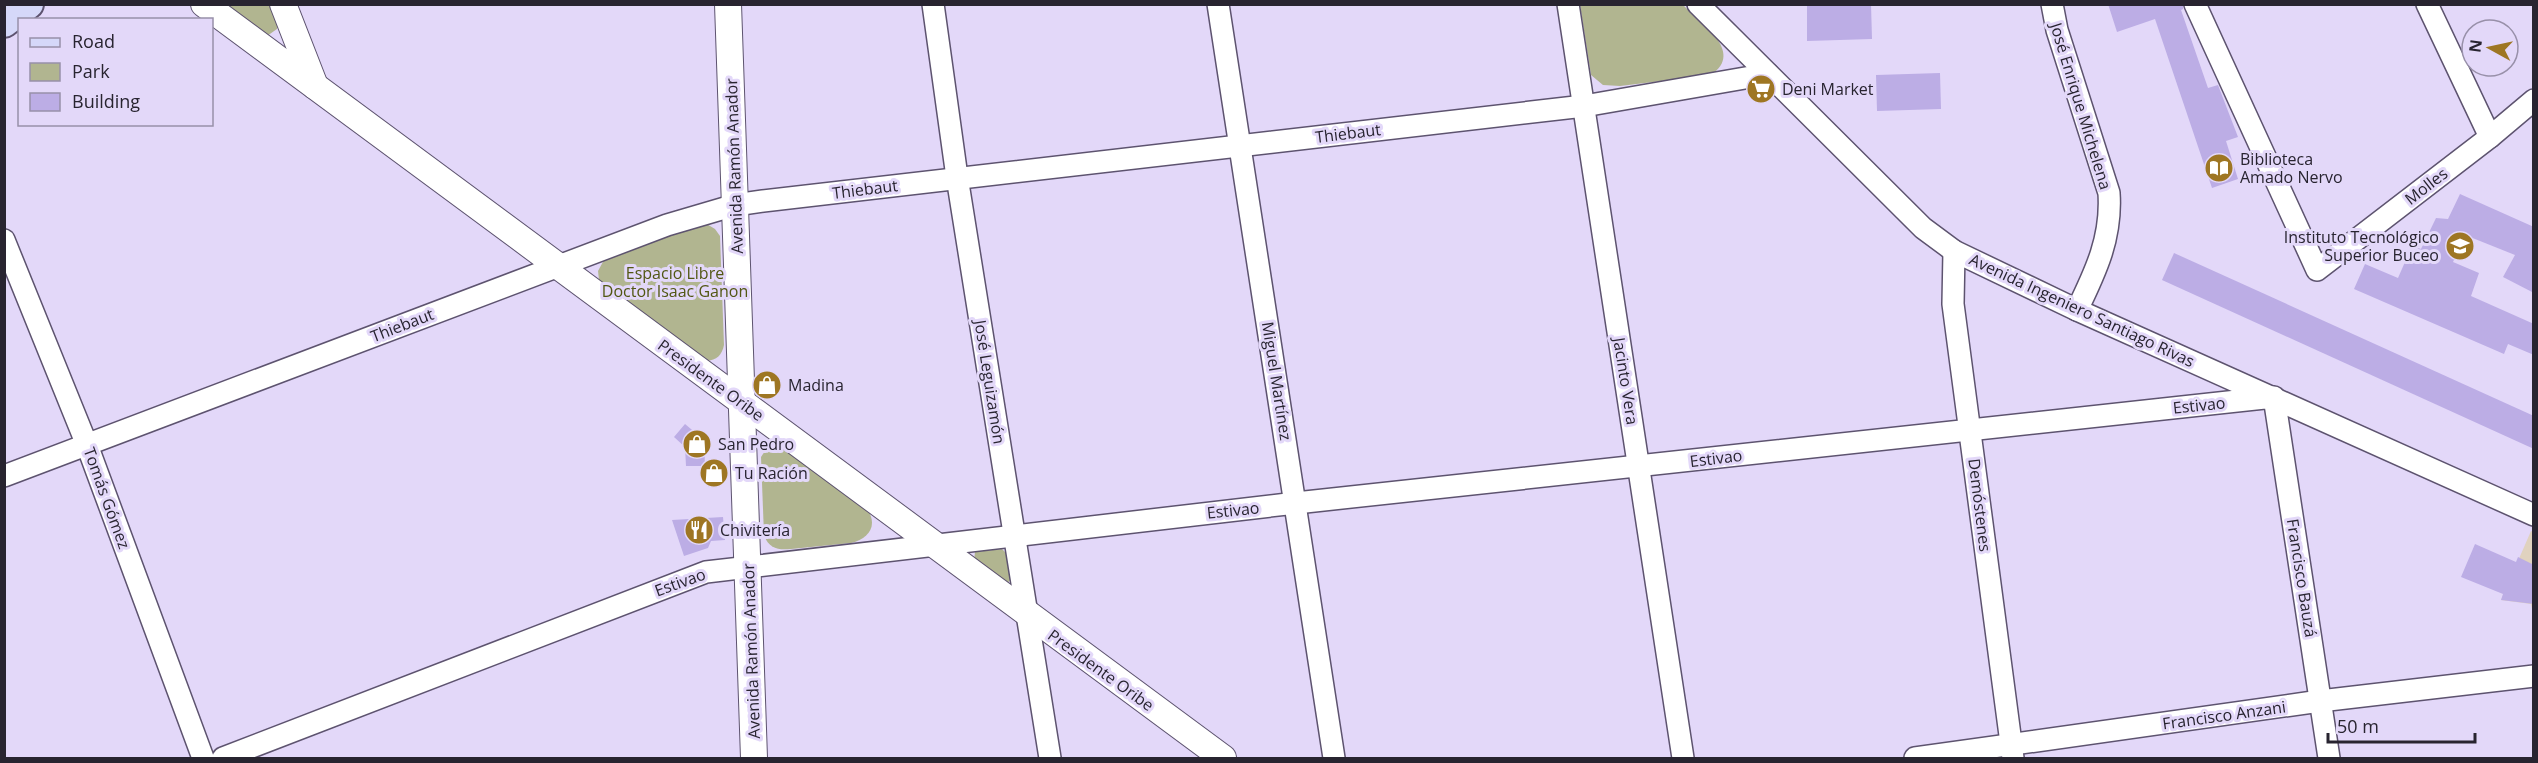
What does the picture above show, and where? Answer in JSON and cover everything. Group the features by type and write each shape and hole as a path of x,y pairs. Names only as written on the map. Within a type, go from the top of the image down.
{"main road":[{"path":"4,23 29,4"}],"street":[{"name":"Presidente Oribe","path":"204,4 1223,759"},
{"path":"283,4 315,86"},
{"name":"Avenida Ramón Anador","path":"728,4 754,759"},
{"name":"José Leguizamón","path":"933,4 957,177 1050,759"},
{"name":"Miguel Martínez","path":"1218,4 1334,759"},
{"name":"Jacinto Vera","path":"1568,4 1683,759"},
{"name":"Avenida Ingeniero Santiago Rivas","path":"1698,4 1923,228 1953,251 2077,310 2534,515"},
{"name":"José Enrique Michelena","path":"2052,4 2057,30 2109,193 2110,211 2105,246 2100,263 2077,310"},
{"name":"Molles","path":"2196,4 2317,270 2490,137 2534,100"},
{"path":"2427,4 2490,137"},
{"name":"Thiebaut","path":"4,476 667,225 735,205 957,177 1584,105 1768,74"},
{"name":"Tomás Gómez","path":"4,240 87,445 203,759"},
{"name":"Demóstenes","path":"1953,251 1953,304 2012,752"},
{"name":"Estivao","path":"223,759 706,572 1014,534 2274,397"},
{"name":"Francisco Bauzá","path":"2274,397 2330,759"},
{"name":"Francisco Anzani","path":"1915,759 2012,752 2320,701 2534,676"}],"shaded area":[{"path":"2531,531 2533,532 2533,614 2531,604 2501,600"}],"green space":[{"path":"220,5 272,5 278,22 277,29 267,36"},
{"path":"1580,5 1683,5 1716,37 1722,47 1724,57 1721,66 1711,75 1620,86 1603,85 1591,75"},
{"name":"Espacio Libre Doctor Isaac Ganon","path":"705,223 715,229 720,236 724,345 718,356 706,361 599,280 598,271 604,260"},
{"path":"771,446 787,451 868,510 872,522 870,531 862,539 851,543 791,549 778,549 771,546 764,535 761,457"},
{"path":"1002,549 1009,556 1011,579 1007,584 974,561 975,552"}],"building":[{"path":"1871,4 1872,39 1807,41 1807,5"},
{"path":"2108,4 2183,4 2181,10 2208,88 2218,85 2238,137 2226,141 2238,179 2212,188 2155,19 2117,32"},
{"path":"1940,73 1941,109 1877,111 1876,75"},
{"path":"2460,194 2534,227 2534,293 2503,277 2515,255 2465,235 2453,262 2479,273 2471,296 2534,324 2534,355 2508,344 2504,354 2354,289 2365,264 2398,278 2412,246 2421,249 2436,218 2448,219"},
{"path":"2174,253 2534,416 2534,449 2162,280"},
{"path":"685,424 704,440 705,466 686,466 685,447 674,437"},
{"name":"Chivitería","path":"723,517 725,540 711,541 708,548 684,556 672,520"},
{"path":"2475,544 2516,562 2518,557 2534,565 2534,604 2501,600 2503,594 2461,577"}],"place":[{"name":"Deni Market","path":"1761,89"},
{"name":"Biblioteca Amado Nervo","path":"2219,168"},
{"name":"Instituto Tecnológico Superior Buceo","path":"2460,246"},
{"name":"Madina","path":"767,385"},
{"name":"San Pedro","path":"697,444"},
{"name":"Tu Ración","path":"714,473"},
{"name":"Chivitería","path":"699,530"}]}
